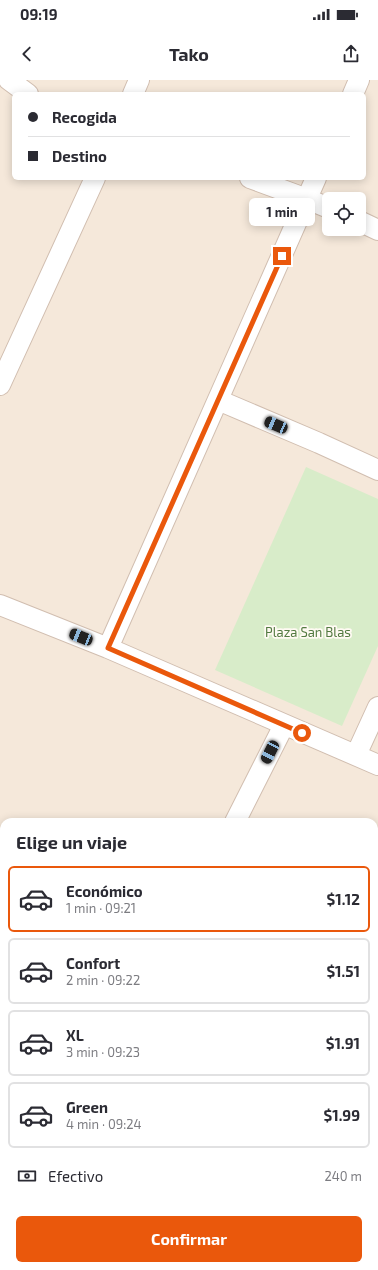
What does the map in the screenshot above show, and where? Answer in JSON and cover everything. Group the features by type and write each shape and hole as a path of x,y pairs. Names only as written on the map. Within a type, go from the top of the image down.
{"street":[{"path":"9,80 25,92"},
{"path":"134,92 139,80"},
{"path":"354,92 359,80"},
{"path":"0,385 93,180"},
{"path":"255,180 322,205"},
{"path":"108,648 315,180"},
{"path":"366,225 378,230"},
{"path":"218,400 378,470"},
{"path":"0,604 108,648 378,765"},
{"path":"356,755 378,707"},
{"path":"237,818 284,725"}],"shaded area":[{"path":"0,80 378,80 378,818 0,818"}],"green space":[{"name":"Plaza San Blas","path":"306,467 378,499 378,646 342,726 215,670"}],"route":[{"path":"282,256 108,648 302,733"}]}
